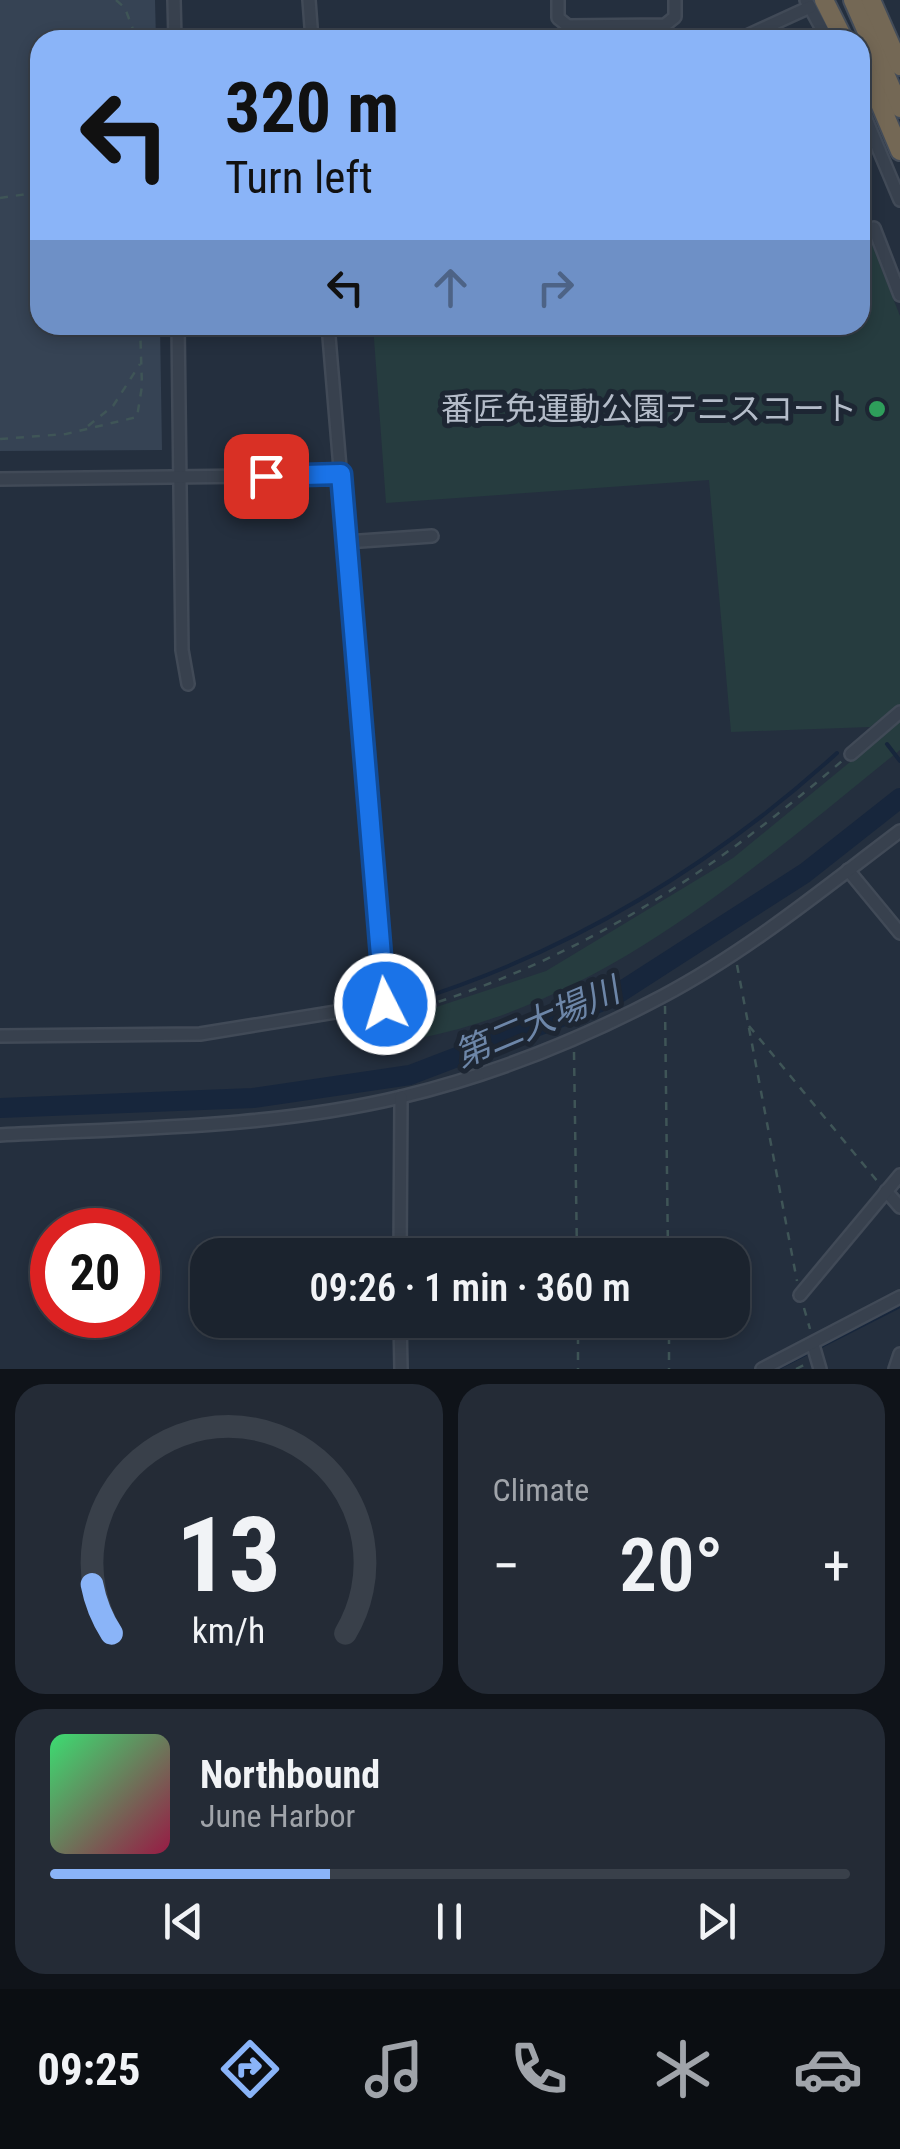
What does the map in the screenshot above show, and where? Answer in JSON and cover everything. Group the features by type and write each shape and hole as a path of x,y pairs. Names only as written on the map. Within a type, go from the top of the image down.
{"highway":[{"path":"836,0 849,30"},
{"path":"852,0 865,30"},
{"path":"813,2 836,30"},
{"path":"874,4 900,66"},
{"path":"870,40 900,108"},
{"path":"870,79 900,151"},
{"path":"870,91 891,128"}],"street":[{"path":"174,0 175,30"},
{"path":"309,0 311,30"},
{"path":"558,0 558,18 568,26 665,26 675,17 674,0"},
{"path":"758,30 813,2 824,30"},
{"path":"870,129 900,200"},
{"path":"874,228 900,294"},
{"path":"178,335 182,650 188,684"},
{"path":"0,1036 200,1034 385,1004 329,335"},
{"path":"0,479 341,474"},
{"path":"346,542 432,536"},
{"path":"851,754 900,712"},
{"path":"0,1135 240,1122 400,1097 574,1040 665,995 735,953 900,832"},
{"path":"848,870 900,933"},
{"path":"400,1097 400,1238"},
{"path":"800,1294 900,1174"},
{"path":"886,1191 900,1207"},
{"path":"762,1369 816,1352 900,1297"},
{"path":"400,1338 400,1369"},
{"path":"895,1369 900,1354"}],"path":[{"path":"116,0 124,8 133,30"},
{"path":"0,198 30,194"},
{"path":"0,439 137,417 141,411 140,335"},
{"path":"87,427 113,406 140,363"},
{"path":"385,1011 409,1012 525,972 636,914 732,852 851,754"},
{"path":"735,953 800,1294 816,1352"},
{"path":"665,995 668,1238"},
{"path":"748,1025 886,1191"},
{"path":"574,1040 577,1238"},
{"path":"578,1338 578,1369"},
{"path":"669,1338 670,1369"}],"green space":[{"path":"870,240 900,316 900,705 870,727 731,732 709,480 386,503 374,335 870,335"},
{"path":"900,721 900,750 733,884 675,925 553,995 486,1021 416,1039 412,1015 546,971 733,858"}],"building":[{"path":"0,0 155,0 156,30 30,30 30,335 160,335 162,450 0,451"}],"waterway":[{"path":"887,744 900,761"},
{"path":"408,999 410,1002 469,982 527,958 637,901 740,833 837,753"},
{"name":"第二大場川","path":"0,1108 253,1098 410,1075 611,998 805,873 900,798"},
{"path":"776,1369 900,1306"}],"place":[{"name":"番匠免運動公園テニスコート","path":"877,409"}],"route":[{"path":"266,476 341,474 385,1004"}]}
